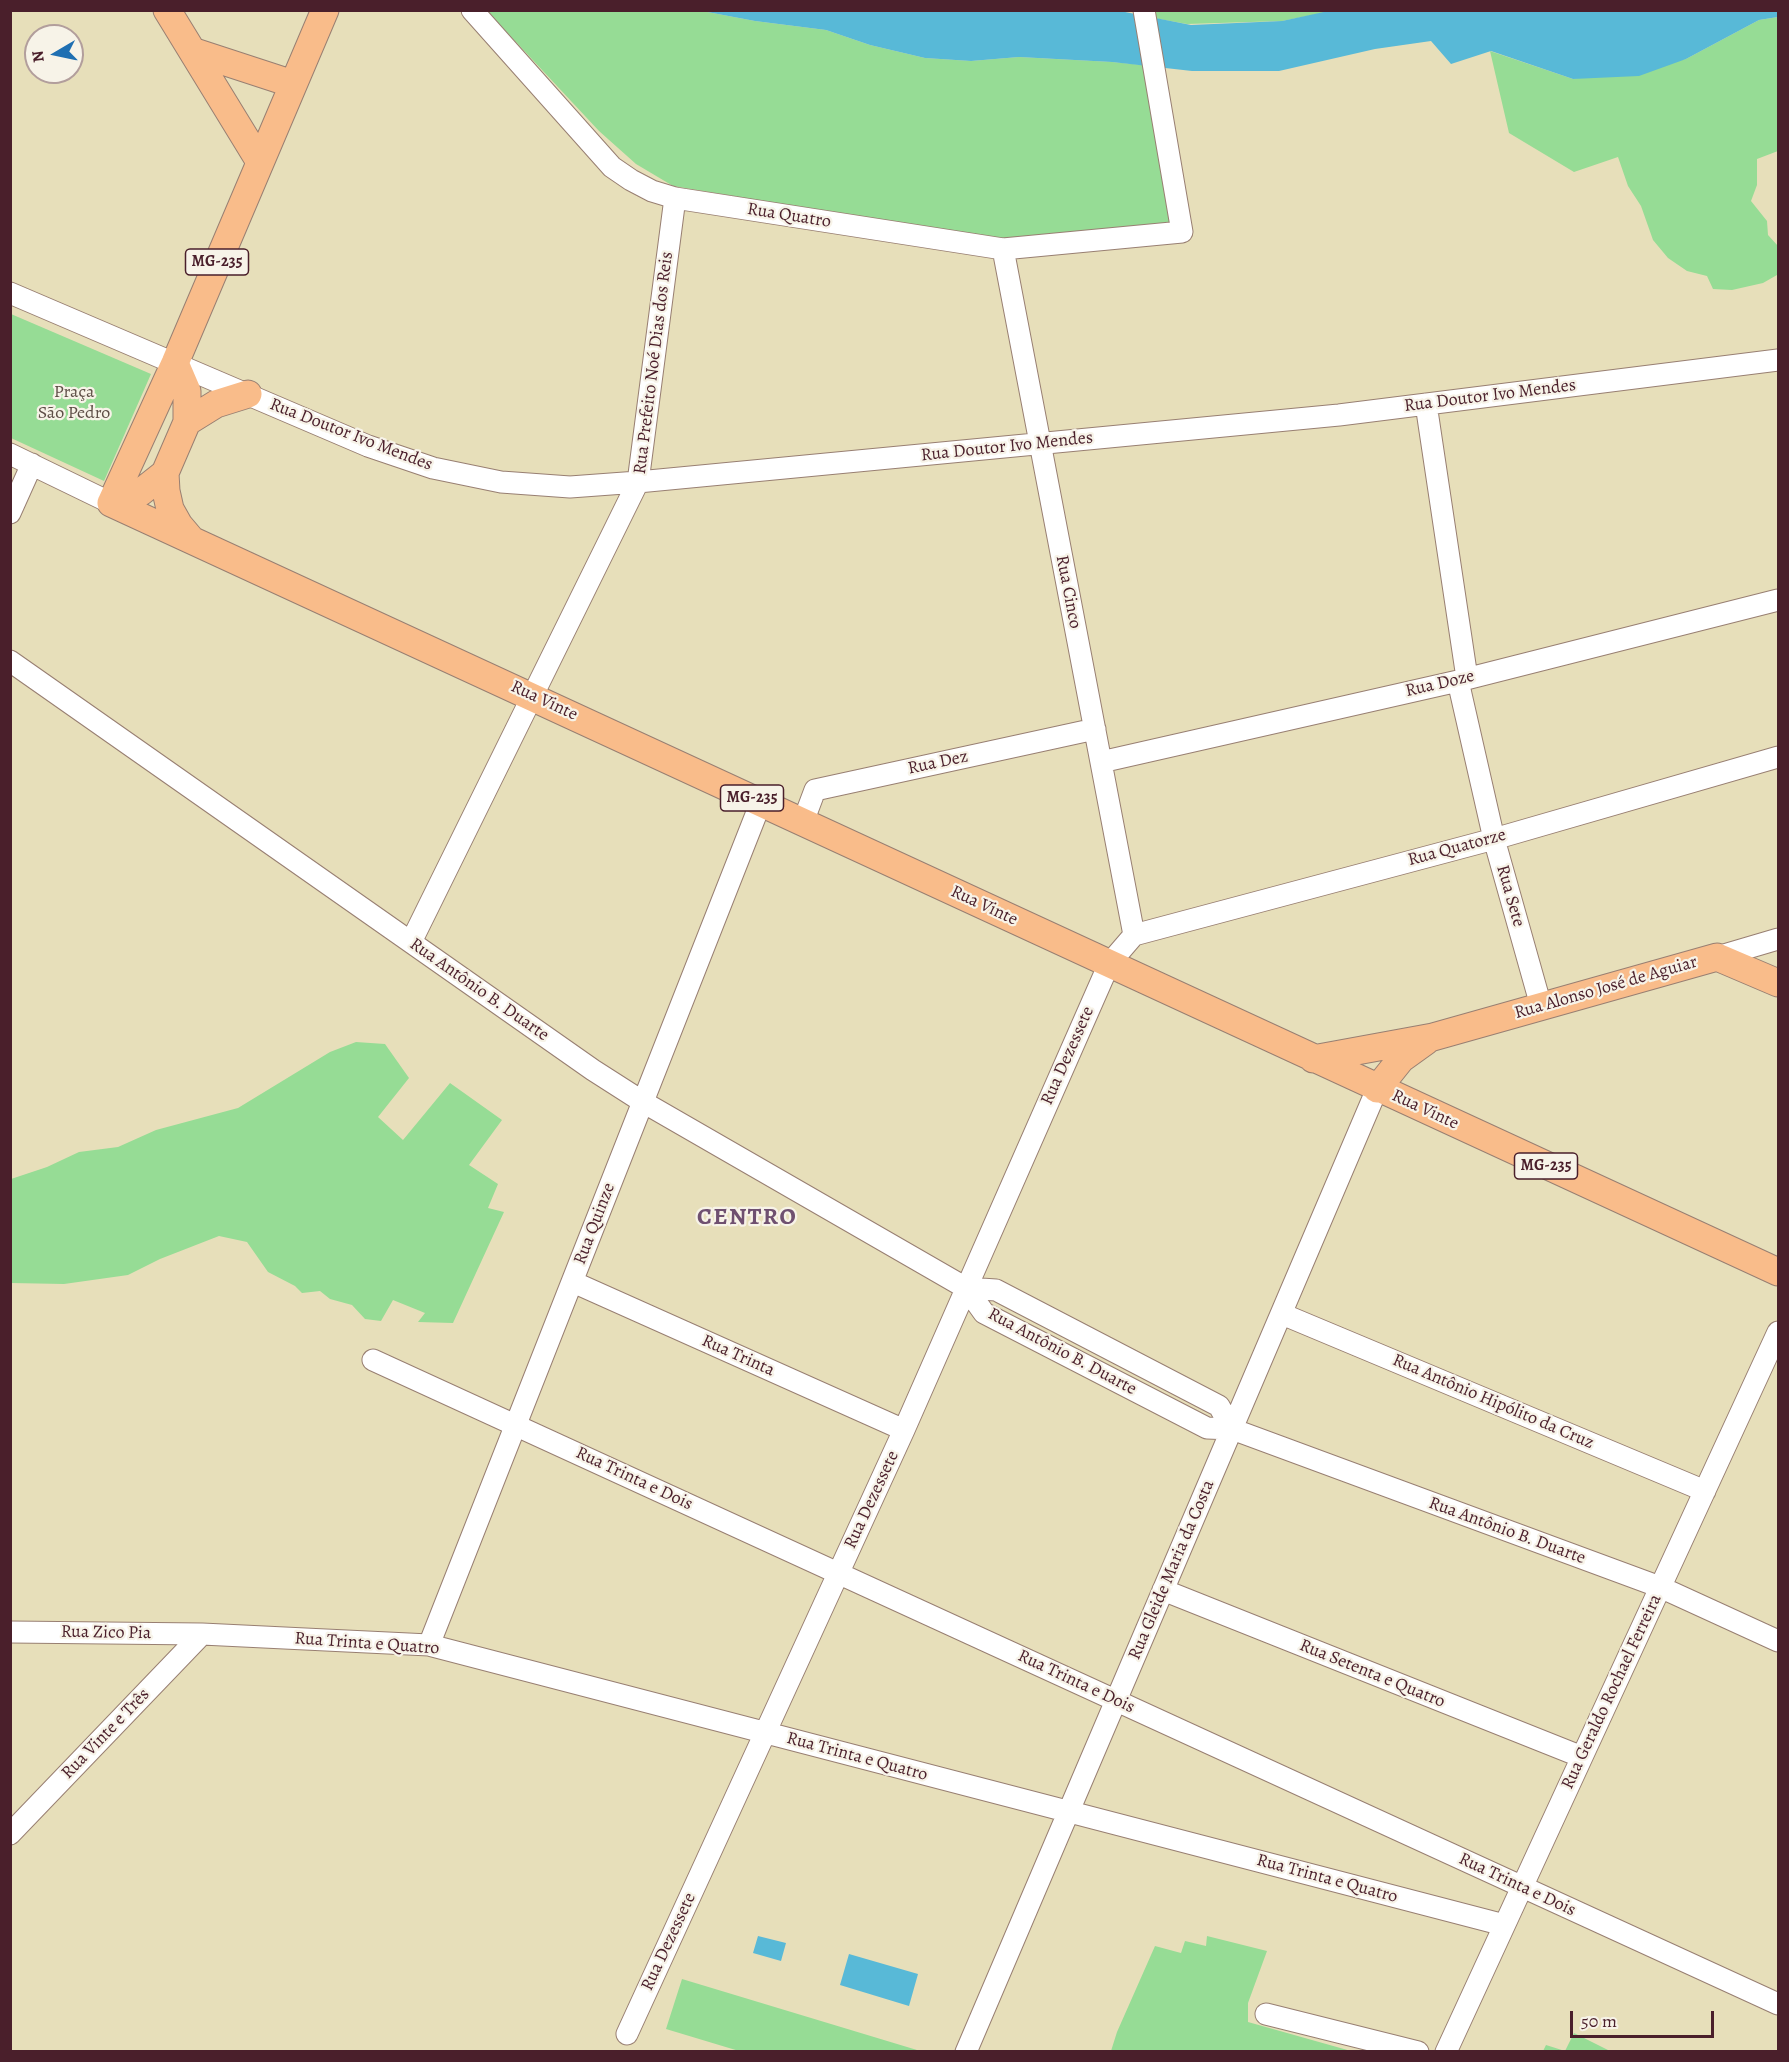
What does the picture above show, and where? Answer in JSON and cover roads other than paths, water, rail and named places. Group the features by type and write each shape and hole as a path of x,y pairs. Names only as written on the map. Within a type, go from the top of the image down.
{"main road":[{"path":"167,10 260,162"},
{"name":"MG-235","path":"191,538 111,503 175,363 325,10"},
{"path":"192,51 293,84"},
{"name":"MG-235","path":"175,363 187,391 187,422 165,473 166,491 170,509 179,525 191,538"},
{"path":"187,422 216,404 249,394"},
{"path":"143,434 176,447"},
{"path":"111,503 141,492 165,473"},
{"name":"Rua Vinte","path":"191,538 1377,1089 1779,1272"},
{"path":"1717,957 1779,983"},
{"name":"Rua Alonso José de Aguiar","path":"1433,1037 1717,957"},
{"path":"1313,1059 1433,1037"},
{"path":"1377,1089 1401,1059 1433,1037"}],"street":[{"name":"Rua Quatro","path":"472,10 612,166 631,180 652,191 675,198 1003,249 1182,232 1144,10"},
{"name":"Rua Prefeito Noé Dias dos Reis","path":"411,942 638,482 675,198"},
{"name":"Rua Cinco","path":"1003,249 1134,935"},
{"path":"10,293 175,363"},
{"name":"Rua Doutor Ivo Mendes","path":"175,363 368,446 433,468 501,482 570,487 1327,416 1779,360"},
{"name":"Rua Sete","path":"1426,404 1462,679 1494,839 1541,1006"},
{"path":"10,454 111,503"},
{"path":"10,513 32,464"},
{"name":"Rua Doze","path":"1101,762 1462,679 1779,600"},
{"name":"Rua Antônio B. Duarte","path":"10,661 593,1070 643,1102 966,1288 996,1290 1219,1406 1232,1430 1660,1587 1779,1641"},
{"name":"Rua Dez","path":"803,822 815,790 1095,729"},
{"name":"Rua Quatorze","path":"1134,935 1494,839 1779,757"},
{"name":"Rua Quinze","path":"429,1646 761,802"},
{"name":"Rua Dezessete","path":"627,2034 904,1430 1109,964 1134,935"},
{"name":"Rua Alonso José de Aguiar","path":"1717,957 1779,939"},
{"name":"Rua Gleide Maria da Costa","path":"966,2052 1377,1089"},
{"name":"Rua Trinta","path":"573,1282 904,1430"},
{"name":"Rua Antônio Hipólito da Cruz","path":"1282,1314 1705,1491"},
{"name":"Rua Geraldo Rochael Ferreira","path":"1446,2052 1779,1332"},
{"name":"Rua Trinta e Dois","path":"373,1359 1779,2004"},
{"name":"Rua Setenta e Quatro","path":"1163,1590 1582,1757"},
{"name":"Rua Zico Pia","path":"10,1632 202,1634"},
{"name":"Rua Trinta e Quatro","path":"202,1634 429,1646 1504,1925"},
{"name":"Rua Vinte e Três","path":"10,1834 202,1634"},
{"path":"1266,2014 1418,2052"}],"water":[{"path":"1115,10 1191,25 1282,21 1333,10 1778,10 1778,17 1759,20 1686,59 1639,76 1573,79 1491,51 1451,64 1431,41 1375,49 1279,71 1192,71 1112,62 1019,57 971,61 925,58 870,45 826,30 755,21 702,11"},
{"path":"758,1936 786,1943 781,1961 753,1953"},
{"path":"849,1954 918,1974 909,2006 840,1985"}],"district":[{"name":"CENTRO","path":"747,1218"}],"park label":[{"name":"Praça São Pedro","path":"74,403"}]}
